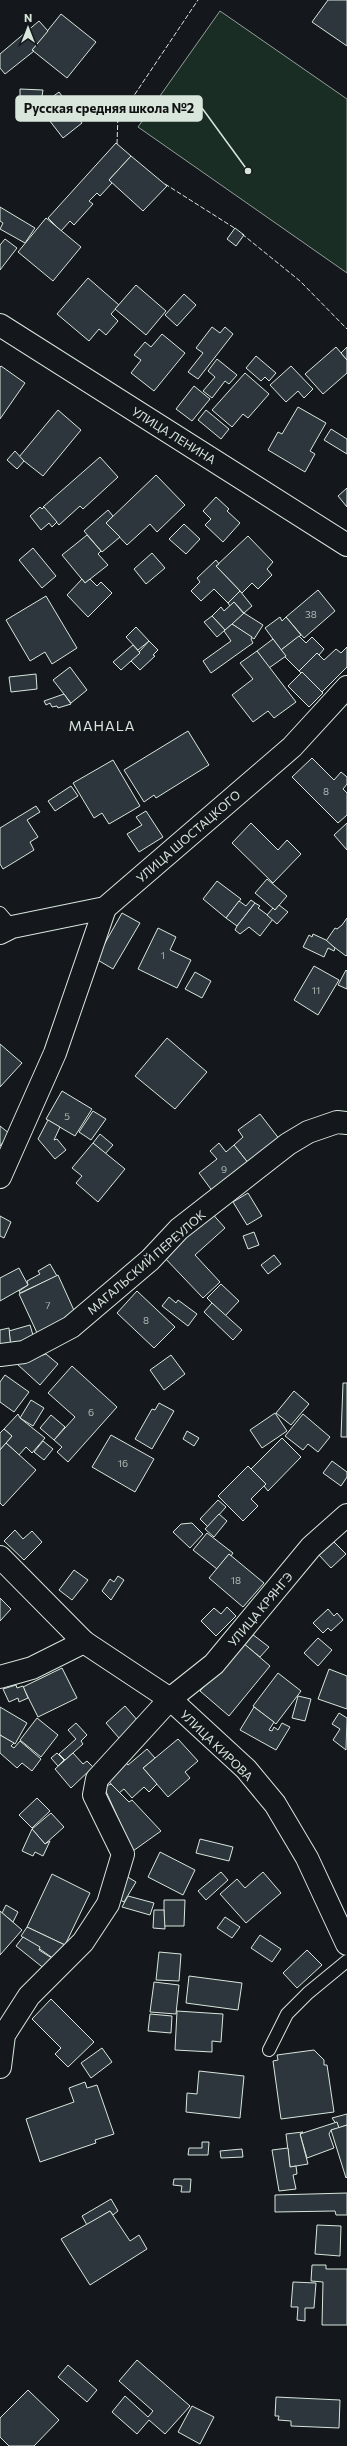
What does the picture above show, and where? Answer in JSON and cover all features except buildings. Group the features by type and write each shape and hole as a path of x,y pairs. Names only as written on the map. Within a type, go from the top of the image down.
{"street":[{"name":"УЛИЦА ЛЕНИНА","path":"0,325 347,545"},
{"name":"УЛИЦА ШОСТАЦКОГО","path":"4,924 105,908 292,747 347,687"},
{"path":"0,1178 55,1054 105,908"},
{"name":"МАГАЛЬСКИЙ ПЕРЕУЛОК","path":"0,1355 24,1352 71,1327 150,1260 179,1229 288,1144 315,1129 337,1122 347,1123"},
{"name":"УЛИЦА КРЯНГЭ","path":"0,2067 4,2035 29,1996 83,1942 108,1904 123,1854 94,1795 96,1779 170,1699 214,1664 311,1547 347,1515"},
{"name":"УЛИЦА КИРОВА","path":"0,1558 84,1642 170,1699 246,1769 275,1804 307,1858 347,1944"},
{"path":"0,1676 32,1668 84,1642"}],"lane":[{"path":"269,2050 287,2014 308,1993 347,1961"}],"green space":[{"path":"220,11 347,99 347,273 138,127"}],"fence":[{"path":"123,112 198,0"},
{"path":"117,144 118,114"},
{"path":"165,184 236,229"},
{"path":"242,234 300,281 347,329"}],"place":[{"name":"Русская средняя школа №2","path":"248,171"}],"district":[{"name":"MAHALA","path":"102,725"}]}
